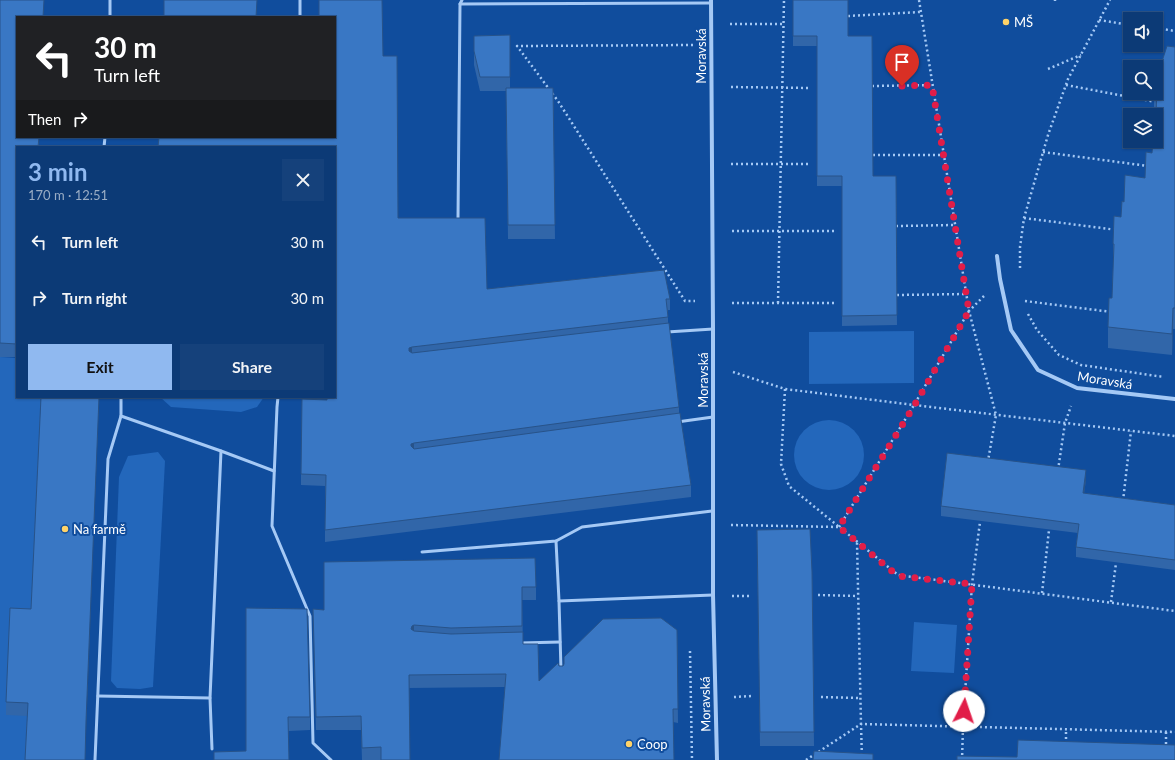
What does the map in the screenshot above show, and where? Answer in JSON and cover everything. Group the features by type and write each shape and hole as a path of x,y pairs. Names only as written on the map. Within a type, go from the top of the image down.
{"street":[{"name":"Moravská","path":"711,1 713,302 712,511 717,760"},
{"name":"Moravská","path":"998,256 1000,279 1011,330 1038,370 1077,388 1175,399"}],"lane":[{"path":"110,0 110,16"},
{"path":"300,0 300,16"},
{"path":"458,218 461,2 711,1"},
{"path":"663,332 713,329"},
{"path":"95,760 108,459 121,416 121,398"},
{"path":"278,398 276,407 272,526 310,616 313,743 331,760"},
{"path":"121,416 274,471"},
{"path":"674,422 713,417"},
{"path":"212,749 210,698 220,451"},
{"path":"422,552 556,541 582,527 712,511"},
{"path":"556,541 561,677"},
{"path":"559,601 713,595"},
{"path":"513,643 560,642"},
{"path":"98,696 210,698"}],"path":[{"path":"778,303 784,0"},
{"path":"919,0 969,311 996,415 987,468"},
{"path":"1020,273 1024,218 1043,152 1066,85 1110,0"},
{"path":"848,16 920,12"},
{"path":"1099,20 1123,24"},
{"path":"729,24 784,24"},
{"path":"1163,29 1175,31"},
{"path":"711,45 517,46 558,101 685,301 837,303"},
{"path":"1048,69 1081,55"},
{"path":"872,86 932,85"},
{"path":"1066,85 1161,103"},
{"path":"730,87 811,88"},
{"path":"1043,152 1154,167"},
{"path":"873,155 944,155"},
{"path":"731,164 810,164"},
{"path":"1024,218 1123,231"},
{"path":"896,226 955,225"},
{"path":"731,231 837,231"},
{"path":"839,527 914,406 969,311 1020,258"},
{"path":"897,295 966,294"},
{"path":"1024,294 1026,306"},
{"path":"1025,301 1113,312"},
{"path":"1026,311 1037,330 1059,354 1081,365 1167,377"},
{"path":"733,372 785,389 914,406 1175,436"},
{"path":"1057,476 1065,423 1077,388"},
{"path":"785,389 781,464 789,486 898,576 972,584 1175,611"},
{"path":"1123,508 1131,431"},
{"path":"962,760 972,584 980,522"},
{"path":"731,525 839,527"},
{"path":"1042,594 1049,530"},
{"path":"857,542 862,760"},
{"path":"1111,602 1116,563"},
{"path":"818,595 858,596"},
{"path":"732,596 750,596"},
{"path":"690,651 692,760"},
{"path":"732,697 752,696"},
{"path":"821,697 860,698"},
{"path":"806,760 861,724 1175,732"},
{"path":"1066,729 1066,748"},
{"path":"1166,732 1166,751"}],"shaded area":[{"path":"914,331 914,383 809,384 809,332"},
{"path":"0,357 16,358 16,398 41,398 26,760 0,760"},
{"path":"161,398 263,398 257,407 241,412 171,407"},
{"path":"829,420 842,423 854,430 861,442 864,455 861,468 854,480 842,487 829,490 816,487 804,480 797,468 794,455 797,442 804,430 816,423"},
{"path":"158,452 165,461 153,687 140,689 117,688 111,681 119,477 128,456"},
{"path":"914,622 957,625 954,673 911,671"}],"building":[{"path":"0,0 44,0 43,16 16,16 16,138 39,138 38,146 16,146 16,344 0,343"},
{"path":"164,0 257,0 256,16 164,16"},
{"path":"319,0 382,0 383,56 397,56 398,218 485,218 487,289 664,270 670,299 666,299 668,317 412,347 409,348 409,351 412,353 669,323 679,407 414,443 411,444 411,446 414,449 680,413 691,485 325,530 326,475 301,474 302,399 327,400 327,398 336,398 336,146 158,146 159,138 336,138 336,16 319,16"},
{"path":"793,0 848,0 848,36 872,36 873,176 896,176 897,315 842,316 842,176 817,176 817,36 793,36"},
{"path":"510,35 510,77 480,77 474,51 474,36"},
{"path":"1167,46 1175,47 1175,308 1173,308 1172,334 1108,327 1109,298 1112,298 1114,216 1121,217 1122,201 1124,202 1125,175 1145,178 1146,152 1152,153 1152,148 1163,148 1163,108 1156,108 1157,100 1163,100 1162,60"},
{"path":"506,88 553,88 555,225 508,225"},
{"name":"Na farmě","path":"41,398 99,398 85,760 25,760 28,703 6,702 10,608 31,609"},
{"path":"947,453 1086,470 1083,493 1175,505 1175,560 1076,547 1079,524 941,506"},
{"path":"810,529 814,732 760,732 757,530"},
{"path":"535,558 536,587 522,587 522,626 451,628 414,625 411,629 414,631 451,634 523,632 523,644 538,644 539,681 558,663 559,666 563,666 564,657 603,619 661,618 677,630 678,709 673,709 674,760 499,760 506,674 409,675 410,760 381,760 381,747 362,748 361,716 316,717 313,609 324,610 324,562"},
{"path":"246,608 307,609 310,717 288,717 289,760 214,760 214,752 246,751"},
{"path":"1018,740 1175,745 1175,760 957,760 957,756 1017,757"},
{"path":"814,751 873,754 873,760 813,760"}],"place":[{"name":"MŠ","path":"1006,22"},
{"name":"Na farmě","path":"65,529"},
{"name":"Coop","path":"629,744"}],"route":[{"path":"902,86 932,85 969,311 914,406 839,527 898,576 972,584 964,711"}]}
